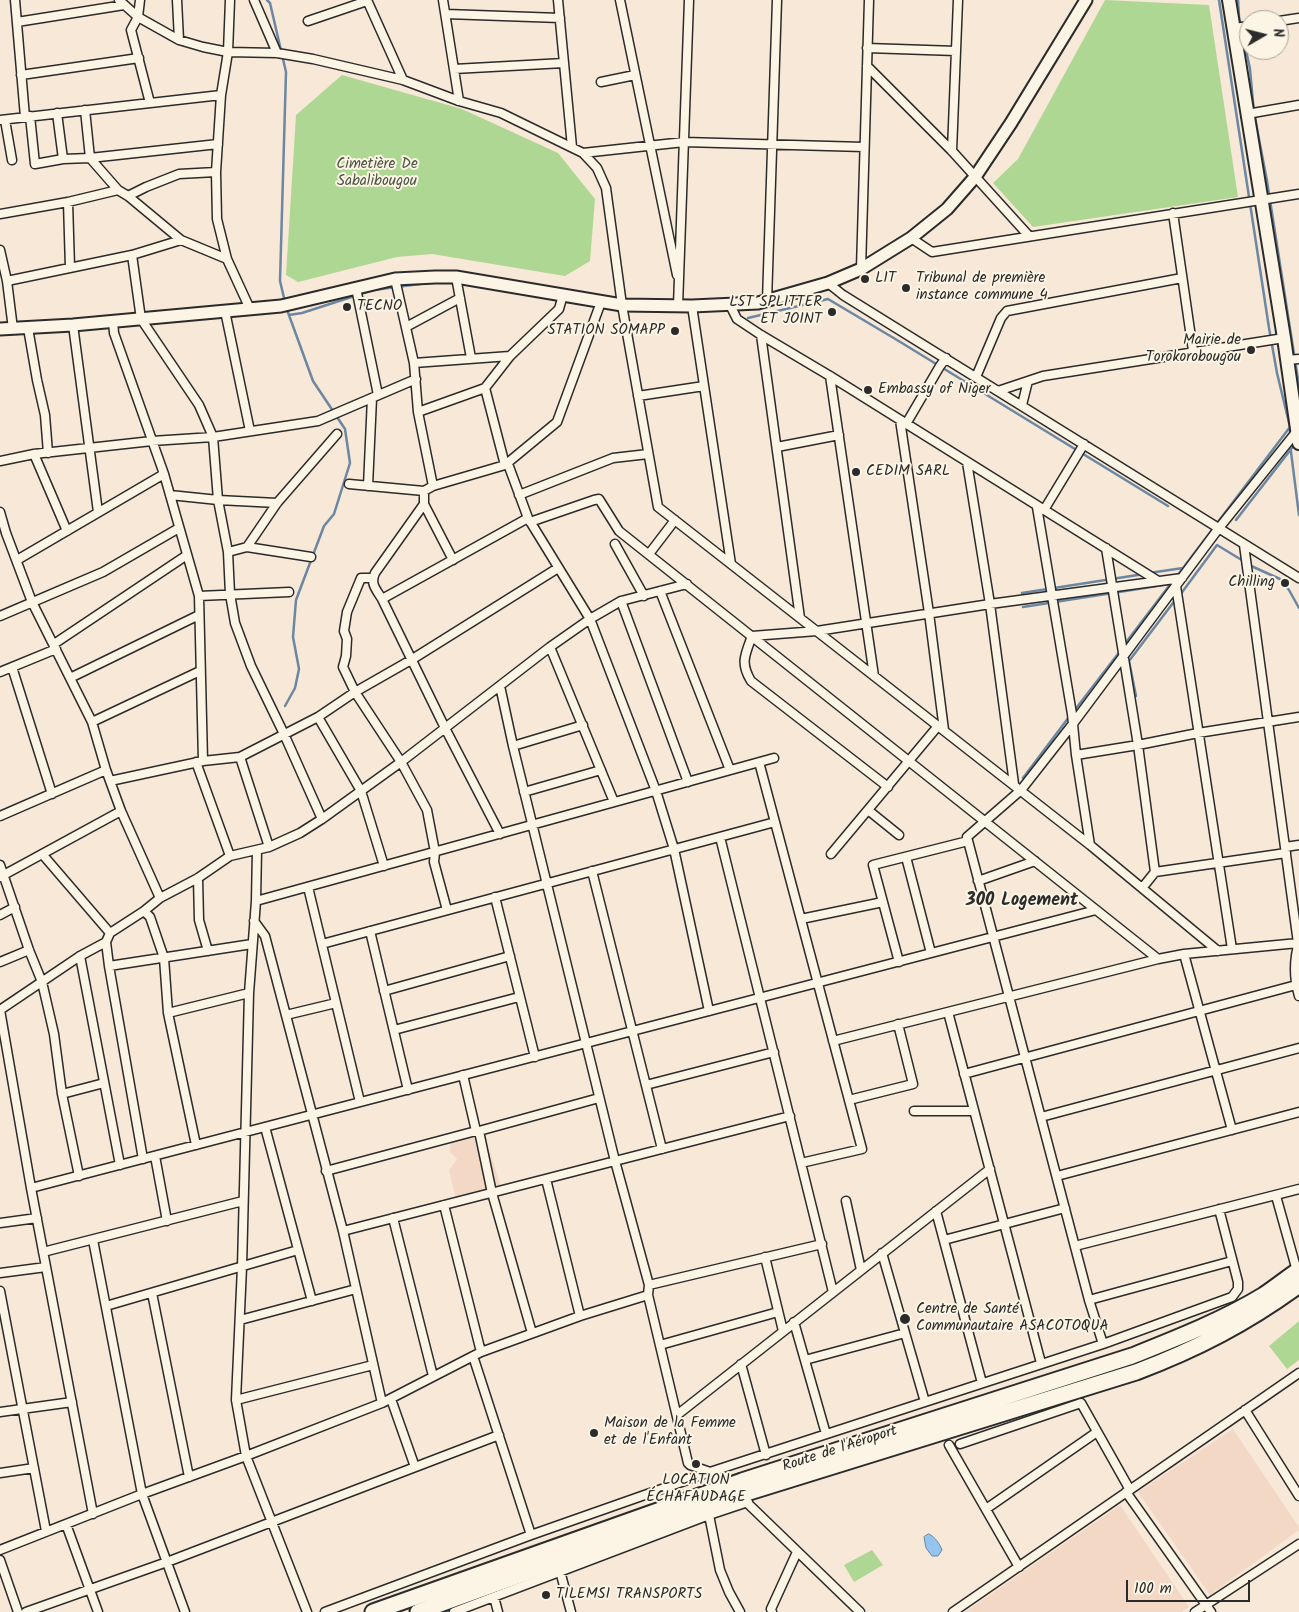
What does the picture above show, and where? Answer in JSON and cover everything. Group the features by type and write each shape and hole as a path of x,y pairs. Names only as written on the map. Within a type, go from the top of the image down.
{"highway":[{"name":"Route de l'Aéroport","path":"373,1612 739,1494 1136,1372 1176,1357 1224,1334 1266,1309 1298,1275"},
{"name":"Route de l'Aéroport","path":"418,1612 739,1494"}],"main road":[{"path":"0,330 113,322 285,305 395,279 456,278 622,305 678,306 758,303 828,283 861,269 911,238 947,209 975,177 1011,123 1086,0"},
{"path":"1229,0 1284,338 1293,360 1298,437"}],"street":[{"path":"15,0 27,117 35,164 63,159 90,158 218,144"},
{"path":"140,0 138,18 131,30 150,103"},
{"path":"177,0 179,40"},
{"path":"230,0 228,52 221,95 216,172 217,220 227,259 250,309"},
{"path":"254,0 278,53"},
{"path":"444,0 459,101"},
{"path":"558,0 572,147"},
{"path":"620,0 679,286"},
{"path":"678,306 689,0"},
{"path":"767,300 777,0"},
{"path":"861,269 869,0"},
{"path":"952,151 958,0"},
{"path":"308,21 367,1 403,80"},
{"path":"17,22 122,2 138,18 179,40 228,52 278,53 313,59 403,80 459,101 501,113 583,153 597,168 606,188 622,305 658,507 1090,844 1218,950"},
{"path":"446,14 560,18"},
{"path":"1234,28 1239,27"},
{"path":"867,48 956,51"},
{"path":"22,75 139,58"},
{"path":"454,69 564,63"},
{"path":"867,66 952,151 1029,236"},
{"path":"601,82 635,75"},
{"path":"12,160 3,120 221,95"},
{"path":"1247,114 1299,105"},
{"path":"85,110 90,158 118,190 128,196 181,240 227,259"},
{"path":"57,113 63,159"},
{"path":"583,153 684,142 864,147"},
{"path":"128,196 179,174 216,172"},
{"path":"0,214 68,202 118,190"},
{"path":"911,238 932,252 1299,194"},
{"path":"68,202 70,268"},
{"path":"1173,213 1193,351"},
{"path":"7,281 132,255 181,240"},
{"path":"0,250 7,281 13,329"},
{"path":"132,255 141,319 199,405 213,437 218,500 228,552 230,594 235,623 250,666 284,734 322,819"},
{"path":"456,278 471,358"},
{"path":"976,376 1001,318 1007,311 1182,278"},
{"path":"395,279 414,363 418,412 433,486"},
{"path":"828,283 844,295 1299,578"},
{"path":"356,288 375,397 368,486"},
{"path":"418,412 485,388 510,356 559,309 563,295"},
{"path":"406,328 460,298"},
{"path":"349,484 424,491 433,486 506,465 557,422 601,302"},
{"path":"730,304 737,319 761,335 1158,581"},
{"path":"692,306 731,564"},
{"path":"225,311 250,432"},
{"path":"113,322 114,333 164,474 199,596 200,762 230,856"},
{"path":"72,325 98,512"},
{"path":"28,328 45,414 48,453"},
{"path":"761,335 800,618"},
{"path":"998,391 1043,376 1284,338"},
{"path":"414,363 510,356"},
{"path":"831,854 909,761 941,728 930,613 903,422 946,358"},
{"path":"830,376 874,676"},
{"path":"0,461 34,454 152,441 213,437 318,421 416,379"},
{"path":"1022,405 1028,381"},
{"path":"638,396 704,386"},
{"path":"485,388 506,465 529,520 590,619 656,791 674,849 710,1011"},
{"path":"247,547 277,503 337,434"},
{"path":"777,447 839,436"},
{"path":"1103,1344 1089,1300 967,837 1021,790 1219,528 1298,437"},
{"path":"1084,444 1040,508 1051,595 1090,844"},
{"path":"34,454 67,531"},
{"path":"519,495 613,458 648,454"},
{"path":"967,462 990,604 1014,784"},
{"path":"17,560 164,474"},
{"path":"424,491 424,504 453,560"},
{"path":"170,496 277,503"},
{"path":"382,599 529,520 594,500 600,500 619,531 1158,959"},
{"path":"424,504 374,573 372,584 382,599 445,728 500,834"},
{"path":"0,512 3,534 17,560 32,602 92,722 106,770 121,811 160,898"},
{"path":"649,554 675,520"},
{"path":"0,616 103,572 179,528"},
{"path":"615,544 644,596"},
{"path":"1244,545 1299,943 1296,961 1296,986 1299,996"},
{"path":"228,552 247,547 311,557"},
{"path":"1106,548 1138,745 1155,872"},
{"path":"0,672 55,647 188,555"},
{"path":"110,781 200,762 240,757 318,717 355,692 411,660 558,568"},
{"path":"372,578 361,578 347,612 344,631 346,656 343,667 355,692 401,762 427,810 435,852 434,862 447,910"},
{"path":"752,636 817,631 1051,595 1182,578"},
{"path":"143,1159 108,966 106,942 110,933 144,912 160,898 198,878 230,856 269,847 300,833 322,819 401,762 550,647 590,619 621,601 687,584"},
{"path":"1176,586 1232,949"},
{"path":"660,591 730,770"},
{"path":"199,596 289,592"},
{"path":"621,601 688,782"},
{"path":"70,678 199,615"},
{"path":"752,636 744,660 746,672 751,681 888,787"},
{"path":"550,647 614,802"},
{"path":"12,667 52,794"},
{"path":"92,722 200,671"},
{"path":"500,686 599,1098 649,1285 648,1295 688,1463 690,1466 710,1472 739,1494 860,1612"},
{"path":"318,717 361,791 384,866"},
{"path":"1076,755 1138,745 1198,732 1299,717"},
{"path":"513,746 583,725"},
{"path":"240,757 269,847"},
{"path":"256,901 774,758"},
{"path":"759,762 862,1149 801,1163"},
{"path":"0,816 106,770"},
{"path":"524,792 601,770"},
{"path":"868,810 899,835"},
{"path":"2,877 121,811"},
{"path":"322,944 775,822"},
{"path":"720,837 833,1292"},
{"path":"899,962 874,865 968,841"},
{"path":"1143,887 1155,872 1218,863 1285,850 1299,845"},
{"path":"257,850 256,901 249,994 242,1266 236,1400 246,1456 307,1612"},
{"path":"43,855 110,933"},
{"path":"906,857 931,953"},
{"path":"978,881 1035,861"},
{"path":"0,865 2,877 16,908 29,950 42,982 54,1034 62,1094 79,1176"},
{"path":"592,871 662,1149"},
{"path":"198,878 199,920 208,951"},
{"path":"308,887 360,1102"},
{"path":"495,897 535,1057"},
{"path":"801,919 883,902"},
{"path":"0,915 16,908"},
{"path":"31,1188 1096,910"},
{"path":"144,912 150,917 164,958 168,1013 196,1145"},
{"path":"254,921 265,936 286,1015 343,1231 382,1403"},
{"path":"370,931 408,1090"},
{"path":"93,1514 31,1188 0,1010 80,956 106,942"},
{"path":"833,1041 1158,959 1218,950 1299,943"},
{"path":"108,966 252,944"},
{"path":"0,962 29,950"},
{"path":"1184,954 1232,1130"},
{"path":"80,956 120,1165"},
{"path":"384,991 510,956"},
{"path":"964,1074 1296,986"},
{"path":"168,1013 249,994"},
{"path":"394,1030 519,997"},
{"path":"286,1015 336,1003"},
{"path":"948,1012 1041,1363"},
{"path":"849,1100 913,1084 898,1024"},
{"path":"1041,1117 1299,1048"},
{"path":"646,1085 774,1052"},
{"path":"463,1075 492,1193 532,1333"},
{"path":"62,1094 104,1082"},
{"path":"326,1171 599,1098"},
{"path":"914,1110 974,1112"},
{"path":"1056,1176 1299,1112"},
{"path":"343,1231 790,1116"},
{"path":"266,1127 312,1301"},
{"path":"155,1156 167,1221"},
{"path":"677,1415 990,1169"},
{"path":"546,1179 580,1316"},
{"path":"1075,1246 1299,1189"},
{"path":"1276,1196 1298,1275"},
{"path":"43,1252 244,1201"},
{"path":"846,1201 861,1270"},
{"path":"444,1205 481,1352"},
{"path":"944,1240 1065,1208"},
{"path":"325,1612 531,1535 710,1472 1103,1344 1232,1297 1238,1289 1219,1209"},
{"path":"936,1211 982,1383"},
{"path":"0,1223 37,1218"},
{"path":"393,1218 433,1376"},
{"path":"93,1240 142,1494 185,1612"},
{"path":"649,1285 822,1244"},
{"path":"106,1306 298,1250"},
{"path":"882,1253 925,1402"},
{"path":"764,1257 783,1331"},
{"path":"1089,1300 1232,1261"},
{"path":"0,1273 46,1267"},
{"path":"240,1320 356,1289"},
{"path":"0,1291 46,1531"},
{"path":"152,1293 190,1477"},
{"path":"0,1550 382,1403 481,1352 580,1316 648,1295"},
{"path":"660,1345 778,1312"},
{"path":"794,1322 826,1434"},
{"path":"805,1360 905,1333"},
{"path":"473,1356 531,1535"},
{"path":"741,1364 766,1454"},
{"path":"236,1400 373,1365"},
{"path":"953,1612 1299,1373"},
{"path":"391,1399 415,1467"},
{"path":"0,1412 72,1402"},
{"path":"960,1444 1081,1403 1128,1491 1208,1608"},
{"path":"1245,1410 1299,1496"},
{"path":"986,1509 1097,1432"},
{"path":"26,1612 167,1562 499,1435"},
{"path":"949,1445 1019,1567"},
{"path":"0,1473 34,1468"},
{"path":"454,1612 709,1515 739,1494"},
{"path":"709,1515 720,1570 728,1592 740,1612"},
{"path":"66,1524 98,1612"},
{"path":"1195,1612 1208,1608 1299,1544"},
{"path":"770,1611 797,1552"},
{"path":"0,1560 18,1612"},
{"path":"560,1571 571,1612"},
{"path":"494,1597 498,1612"}],"shaded area":[{"path":"474,1134 490,1152 501,1187 456,1200 449,1170 457,1159 450,1152 451,1140"},
{"path":"1233,1429 1299,1527 1299,1530 1210,1595 1138,1492"},
{"path":"1120,1505 1189,1607 1182,1612 965,1612"}],"green space":[{"path":"1105,0 1209,5 1238,197 1033,227 993,183 1018,159"},
{"name":"Cimetière De Sabalibougou","path":"342,75 462,109 558,153 595,199 590,261 565,276 432,254 397,257 298,282 286,275 296,115"},
{"path":"1299,1321 1299,1360 1287,1369 1269,1346"},
{"path":"872,1550 883,1565 854,1582 844,1565"}],"water":[{"path":"929,1534 939,1543 942,1550 938,1556 932,1556 926,1548 924,1537"}],"waterway":[{"path":"267,0 270,3 286,72 280,281 285,302"},
{"path":"1219,0 1269,328 1277,373 1290,427 1290,436"},
{"path":"1238,0 1239,17 1250,69 1254,113 1267,181 1299,386"},
{"path":"289,315 302,313 373,290 428,283"},
{"path":"748,318 828,299 1168,506"},
{"path":"285,706 295,688 299,669 293,637 296,600 324,526 334,514 350,463 345,429 313,381 286,307"},
{"path":"1177,576 1290,427"},
{"path":"1290,444 1299,515"},
{"path":"1236,520 1295,444"},
{"path":"1180,595 1217,545 1245,562"},
{"path":"1249,565 1280,579 1299,608"},
{"path":"1149,573 1183,568"},
{"path":"1022,593 1144,574"},
{"path":"1124,645 1172,582"},
{"path":"1023,607 1170,584"},
{"path":"1136,696 1129,661 1176,599"},
{"path":"1074,711 1121,650"},
{"path":"1023,778 1069,717"},
{"path":"1275,725 1295,721"},
{"path":"444,1612 454,1609"}],"place":[{"name":"L1T","path":"865,279"},
{"name":"Tribunal de première instance commune 4","path":"906,288"},
{"name":"TECNO","path":"347,307"},
{"name":"L5T SPLITTER ET JOINT","path":"832,312"},
{"name":"STATION SOMAPP","path":"675,331"},
{"name":"Mairie de Torokorobougou","path":"1251,350"},
{"name":"Embassy of Niger","path":"868,390"},
{"name":"CEDIM SARL","path":"856,472"},
{"name":"Chilling","path":"1285,583"},
{"name":"Centre de Santé Communautaire ASACOTOQUA","path":"905,1319"},
{"name":"Maison de la Femme et de l'Enfant","path":"594,1433"},
{"name":"LOCATION ÉCHAFAUDAGE","path":"696,1464"},
{"name":"TILEMSI TRANSPORTS","path":"546,1595"}],"district":[{"name":"300 Logement","path":"1022,902"}]}
